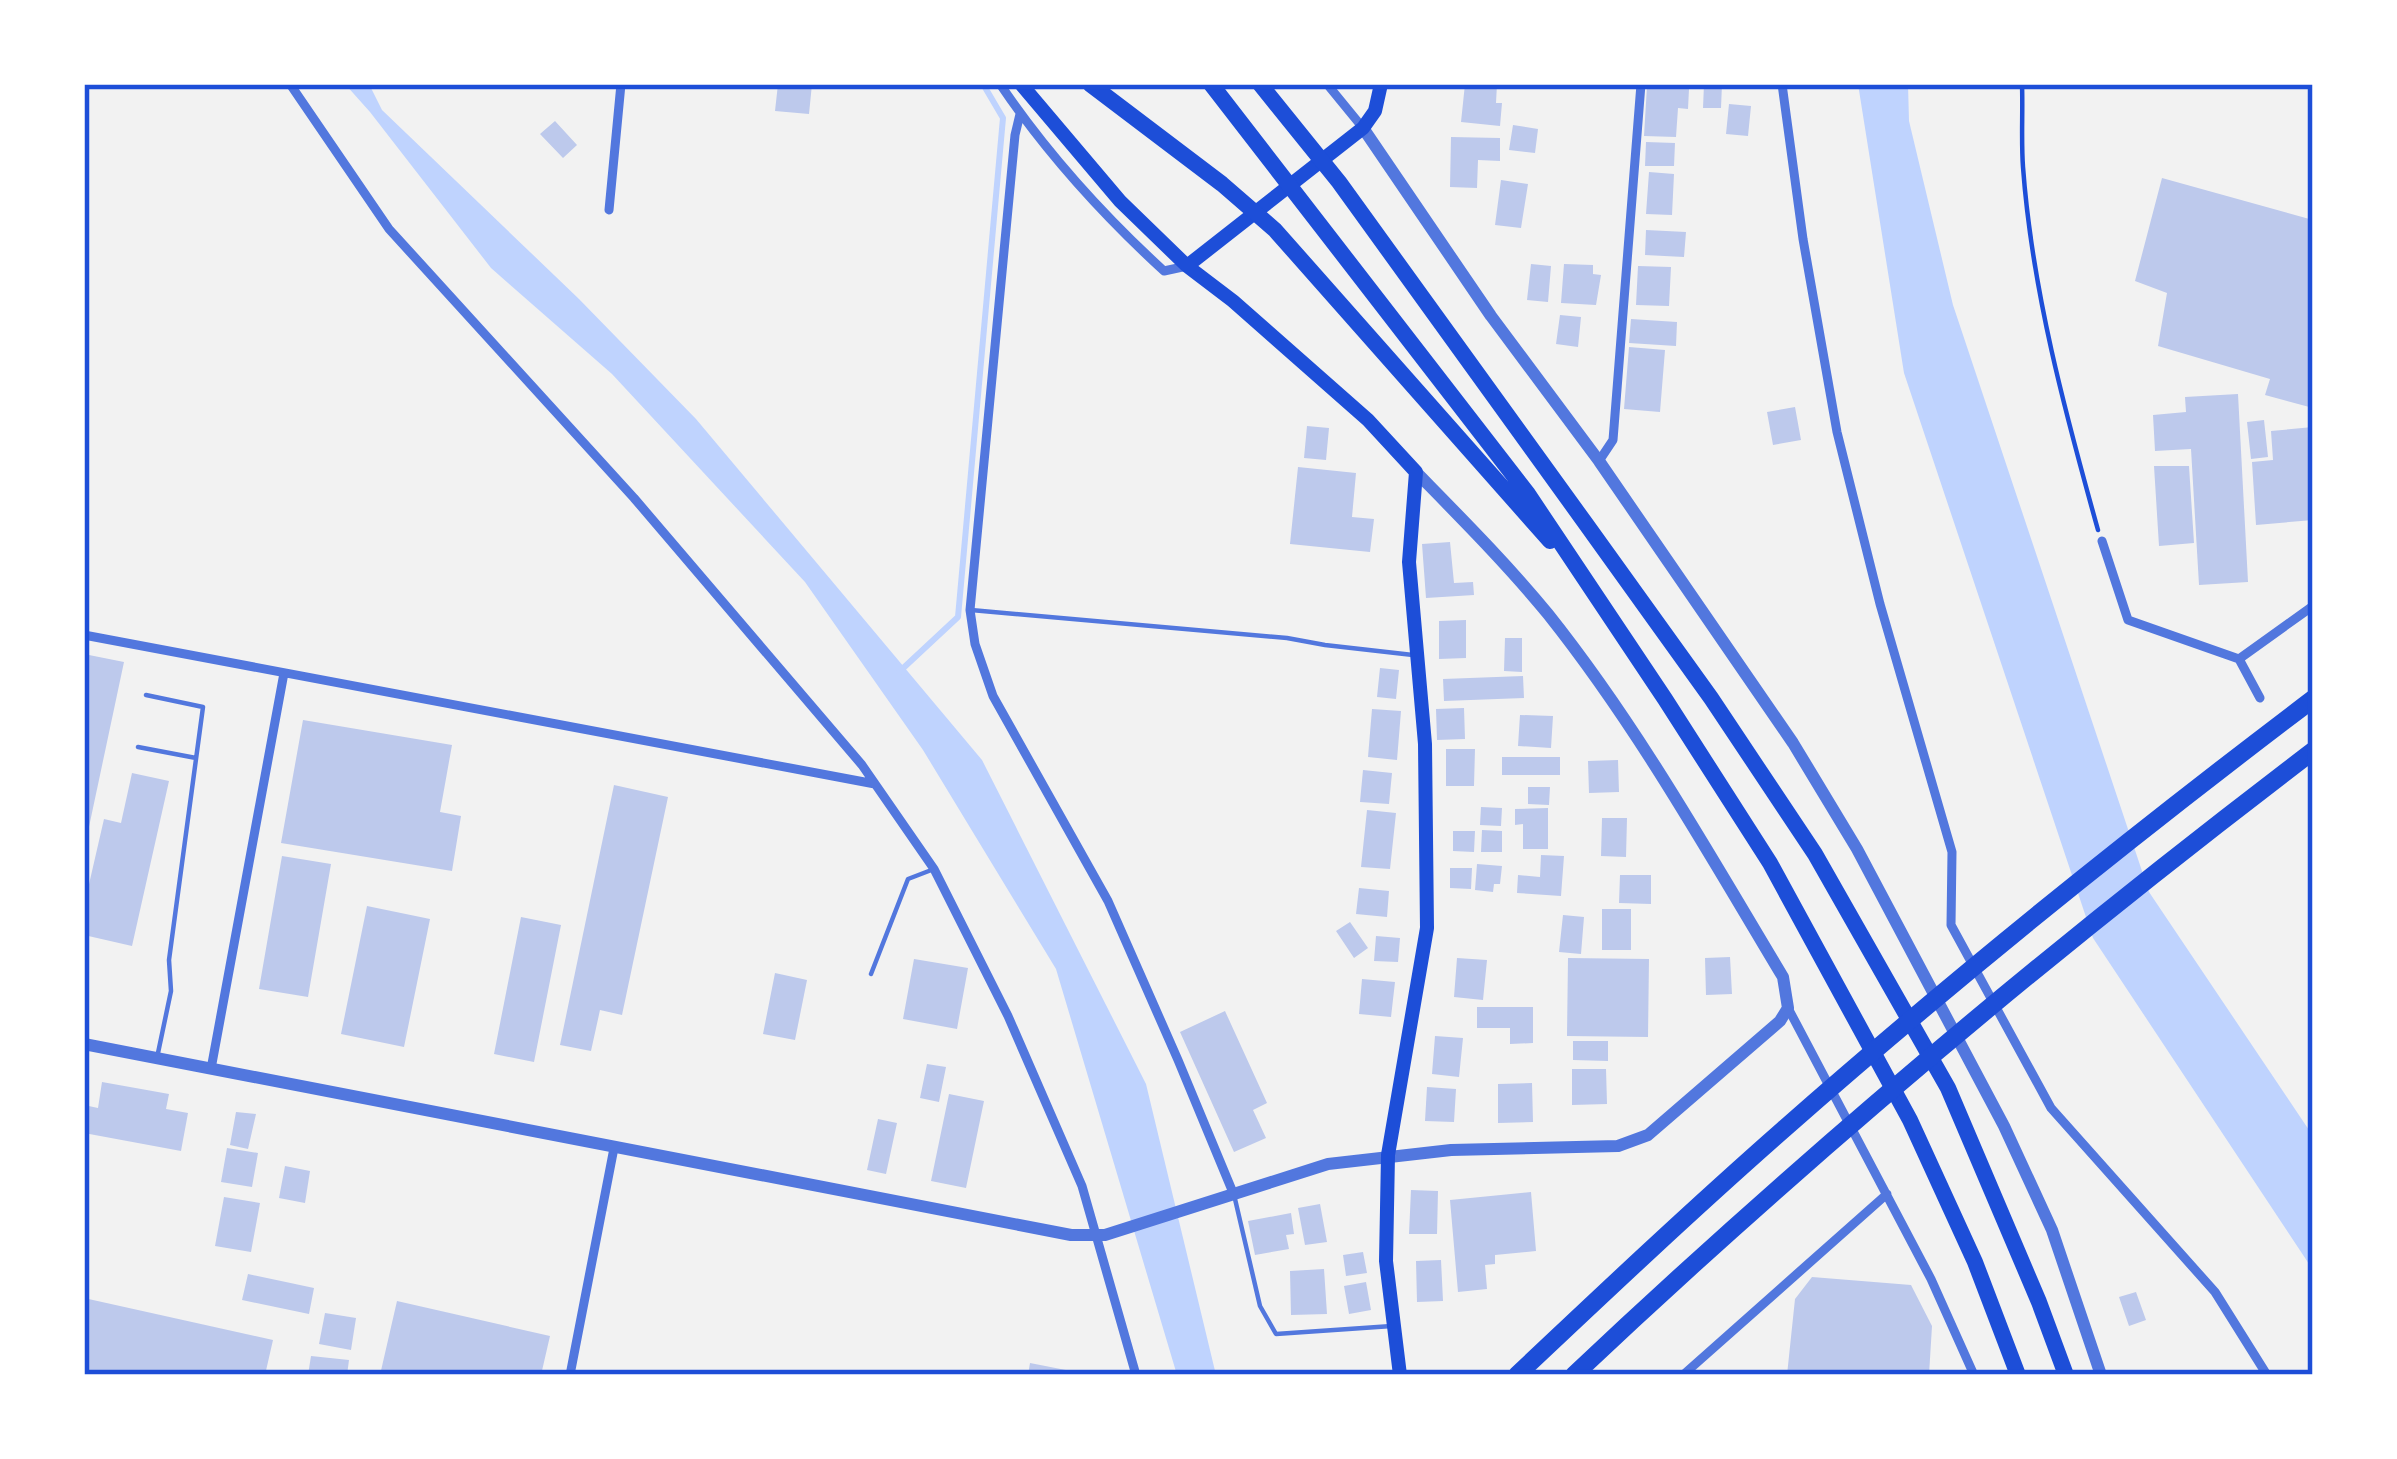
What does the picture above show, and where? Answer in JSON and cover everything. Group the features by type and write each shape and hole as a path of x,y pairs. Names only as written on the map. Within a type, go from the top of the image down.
{"highway":[{"path":"1090,84 1275,230 1583,577"},
{"path":"1210,84 1528,494 1770,863 1910,1120 1975,1262 2018,1375"},
{"path":"1260,84 1339,182 1711,698 1815,854 1948,1088 2066,1375"},
{"path":"1516,1375 1786,1127 2015,934 2313,699"},
{"path":"1574,1375 1811,1156 2036,967 2313,751"}],"main road":[{"path":"1021,84 1120,202 1187,266 1352,406 1416,472 1409,562 1426,790 1427,928 1388,1155 1386,1261 1400,1375"},
{"path":"1187,266 1364,128 1375,111 1381,84"}],"street":[{"path":"290,84 389,229 634,498 875,784 934,869 1008,1016 1082,1186 1101,1235 1136,1375"},
{"path":"609,210 621,84"},
{"path":"1000,84 1124,234 1164,271 1187,266"},
{"path":"1327,84 1364,128 1793,743 1903,932 2004,1126 2042,1209 2101,1375"},
{"path":"1599,461 1612,440 1641,84"},
{"path":"1782,84 1837,432 1880,604 1952,852 1952,925 2051,1108 2215,1292 2267,1375"},
{"path":"1021,114 1015,135 970,610 974,644 993,695 1108,901 1234,1195"},
{"path":"1416,472 1543,608 1638,739 1783,977 1788,1008 1931,1279 1974,1375"},
{"path":"2102,542 2128,620 2239,659 2260,698"},
{"path":"2239,659 2313,606"},
{"path":"84,635 875,784"},
{"path":"211,1069 284,673"},
{"path":"84,1044 1071,1235 1101,1235 1328,1164 1451,1150 1618,1146 1648,1135 1780,1021 1788,1008"},
{"path":"570,1375 614,1148"},
{"path":"1683,1375 1887,1194"}],"lane":[{"path":"970,610 1287,638 1419,655"},
{"path":"146,695 203,706 169,960 170,991 157,1058"},
{"path":"138,748 196,758"},
{"path":"871,974 908,879 934,869"},
{"path":"1234,1195 1260,1306 1276,1334 1392,1327"}],"path":[{"path":"2022,84 2024,168 2042,306 2102,542"}],"water":[{"path":"345,84 369,84 382,110 696,419 982,760 1146,1084 1216,1375 1177,1375 1056,969 923,750 805,582 612,374 491,268"},
{"path":"1858,84 1908,84 1909,121 1953,305 2149,892 2313,1136 2313,1270 2093,938 1904,373"}],"building":[{"path":"778,84 812,84 809,114 775,111"},
{"path":"1465,84 1497,84 1496,103 1502,103 1500,126 1461,122"},
{"path":"1704,84 1722,84 1721,108 1703,108"},
{"path":"1647,86 1689,89 1688,109 1678,108 1676,137 1644,136"},
{"path":"1729,104 1751,106 1748,136 1726,134"},
{"path":"555,121 577,145 563,158 540,134"},
{"path":"1513,125 1538,129 1535,153 1509,150"},
{"path":"1451,137 1500,138 1500,161 1478,160 1477,188 1450,187"},
{"path":"1646,142 1675,143 1674,166 1645,166"},
{"path":"1649,172 1674,174 1672,215 1646,214"},
{"path":"2162,178 2313,220 2313,408 2265,395 2270,379 2158,346 2167,293 2135,281"},
{"path":"1501,180 1528,184 1521,228 1495,225"},
{"path":"1646,230 1686,232 1684,257 1645,255"},
{"path":"1531,264 1551,266 1548,302 1527,300"},
{"path":"1564,264 1593,265 1593,274 1601,275 1596,305 1561,303"},
{"path":"1638,266 1671,267 1669,306 1636,305"},
{"path":"1560,315 1581,317 1578,347 1556,344"},
{"path":"1631,319 1677,322 1676,346 1629,343"},
{"path":"1629,347 1665,350 1660,412 1624,409"},
{"path":"2238,394 2248,582 2199,585 2191,449 2155,451 2153,415 2186,412 2185,397"},
{"path":"1795,407 1801,440 1773,445 1767,412"},
{"path":"2264,420 2268,457 2251,459 2247,422"},
{"path":"1307,426 1329,428 1326,460 1304,458"},
{"path":"2313,427 2313,520 2256,525 2252,462 2273,460 2271,431"},
{"path":"2154,466 2189,466 2194,543 2159,546"},
{"path":"1298,467 1356,473 1352,517 1374,519 1370,552 1290,544"},
{"path":"1450,542 1454,583 1473,582 1474,595 1426,598 1422,544"},
{"path":"1466,620 1466,658 1439,659 1439,621"},
{"path":"1505,638 1522,638 1522,672 1504,671"},
{"path":"84,654 124,662 86,841 84,841"},
{"path":"1380,668 1399,670 1396,699 1377,697"},
{"path":"1523,676 1524,698 1444,701 1443,679"},
{"path":"1464,708 1465,739 1437,740 1436,709"},
{"path":"1372,709 1401,711 1397,760 1368,757"},
{"path":"1520,715 1553,716 1551,748 1518,746"},
{"path":"303,720 452,745 440,812 461,816 452,871 281,843"},
{"path":"1446,749 1475,749 1474,786 1446,786"},
{"path":"1502,757 1560,757 1560,775 1502,775"},
{"path":"1618,760 1619,792 1589,793 1588,761"},
{"path":"1363,770 1392,773 1389,804 1360,802"},
{"path":"132,773 169,781 132,946 84,935 84,906 104,819 121,823"},
{"path":"614,785 668,797 622,1015 600,1010 591,1051 560,1045"},
{"path":"1528,787 1550,787 1549,805 1528,804"},
{"path":"1481,807 1502,808 1501,826 1480,825"},
{"path":"1548,808 1548,849 1523,849 1523,824 1515,825 1515,809"},
{"path":"1367,810 1396,813 1390,869 1361,867"},
{"path":"1602,818 1627,818 1626,857 1601,856"},
{"path":"1482,830 1502,831 1502,852 1481,852"},
{"path":"1453,831 1475,831 1474,852 1453,851"},
{"path":"1541,855 1564,856 1561,896 1517,893 1518,875 1540,877"},
{"path":"282,856 331,864 308,997 259,989"},
{"path":"1477,864 1502,866 1500,884 1494,884 1493,892 1475,890"},
{"path":"1450,868 1472,868 1471,889 1450,888"},
{"path":"1620,875 1651,875 1651,904 1619,903"},
{"path":"1359,888 1389,891 1387,917 1356,914"},
{"path":"367,906 430,919 404,1047 341,1034"},
{"path":"1602,909 1631,909 1631,950 1602,950"},
{"path":"1563,915 1584,917 1581,954 1559,952"},
{"path":"521,917 561,925 534,1062 494,1054"},
{"path":"1350,922 1368,948 1354,958 1336,931"},
{"path":"1376,936 1400,938 1398,962 1374,961"},
{"path":"1730,957 1732,994 1706,995 1705,958"},
{"path":"1457,958 1487,960 1483,1000 1454,997"},
{"path":"1568,958 1649,959 1648,1037 1567,1036"},
{"path":"914,959 968,968 957,1029 903,1019"},
{"path":"775,973 807,980 795,1040 763,1034"},
{"path":"1362,979 1395,982 1391,1017 1359,1014"},
{"path":"1477,1007 1533,1007 1533,1043 1510,1044 1510,1028 1477,1028"},
{"path":"1225,1011 1267,1103 1253,1110 1266,1138 1234,1152 1180,1032"},
{"path":"1435,1036 1463,1038 1459,1077 1432,1074"},
{"path":"1573,1041 1608,1041 1608,1061 1573,1060"},
{"path":"927,1064 946,1067 939,1102 920,1098"},
{"path":"1572,1069 1606,1069 1607,1104 1572,1105"},
{"path":"102,1082 169,1094 166,1109 188,1113 181,1151 84,1133 84,1105 98,1108"},
{"path":"1532,1083 1533,1122 1498,1123 1498,1084"},
{"path":"1427,1087 1456,1089 1454,1122 1425,1121"},
{"path":"949,1094 984,1101 966,1188 931,1181"},
{"path":"236,1112 256,1114 248,1149 230,1145"},
{"path":"878,1119 897,1123 886,1174 867,1170"},
{"path":"227,1148 258,1153 252,1187 221,1182"},
{"path":"285,1166 310,1171 305,1203 279,1198"},
{"path":"1411,1190 1438,1191 1437,1234 1409,1234"},
{"path":"1531,1192 1536,1251 1495,1255 1495,1264 1485,1265 1487,1289 1458,1292 1450,1200"},
{"path":"224,1197 260,1203 251,1252 215,1246"},
{"path":"1320,1204 1327,1242 1305,1245 1298,1208"},
{"path":"1291,1213 1294,1234 1286,1235 1289,1249 1255,1255 1248,1221"},
{"path":"1363,1252 1367,1273 1346,1276 1343,1255"},
{"path":"1441,1260 1443,1301 1417,1302 1416,1261"},
{"path":"1324,1269 1327,1314 1291,1315 1290,1271"},
{"path":"248,1274 314,1288 309,1314 242,1300"},
{"path":"1812,1277 1911,1285 1932,1326 1929,1375 1787,1375 1795,1299"},
{"path":"1366,1282 1371,1310 1349,1314 1344,1286"},
{"path":"2136,1292 2146,1320 2129,1326 2119,1297"},
{"path":"84,1298 273,1340 265,1375 84,1375"},
{"path":"397,1301 550,1336 541,1375 380,1375"},
{"path":"325,1313 356,1318 351,1350 319,1344"},
{"path":"311,1356 349,1360 347,1375 308,1375"},
{"path":"1030,1363 1081,1373 1081,1375 1028,1375"}],"waterway":[{"path":"899,672 958,617 1003,118 983,84"}]}
